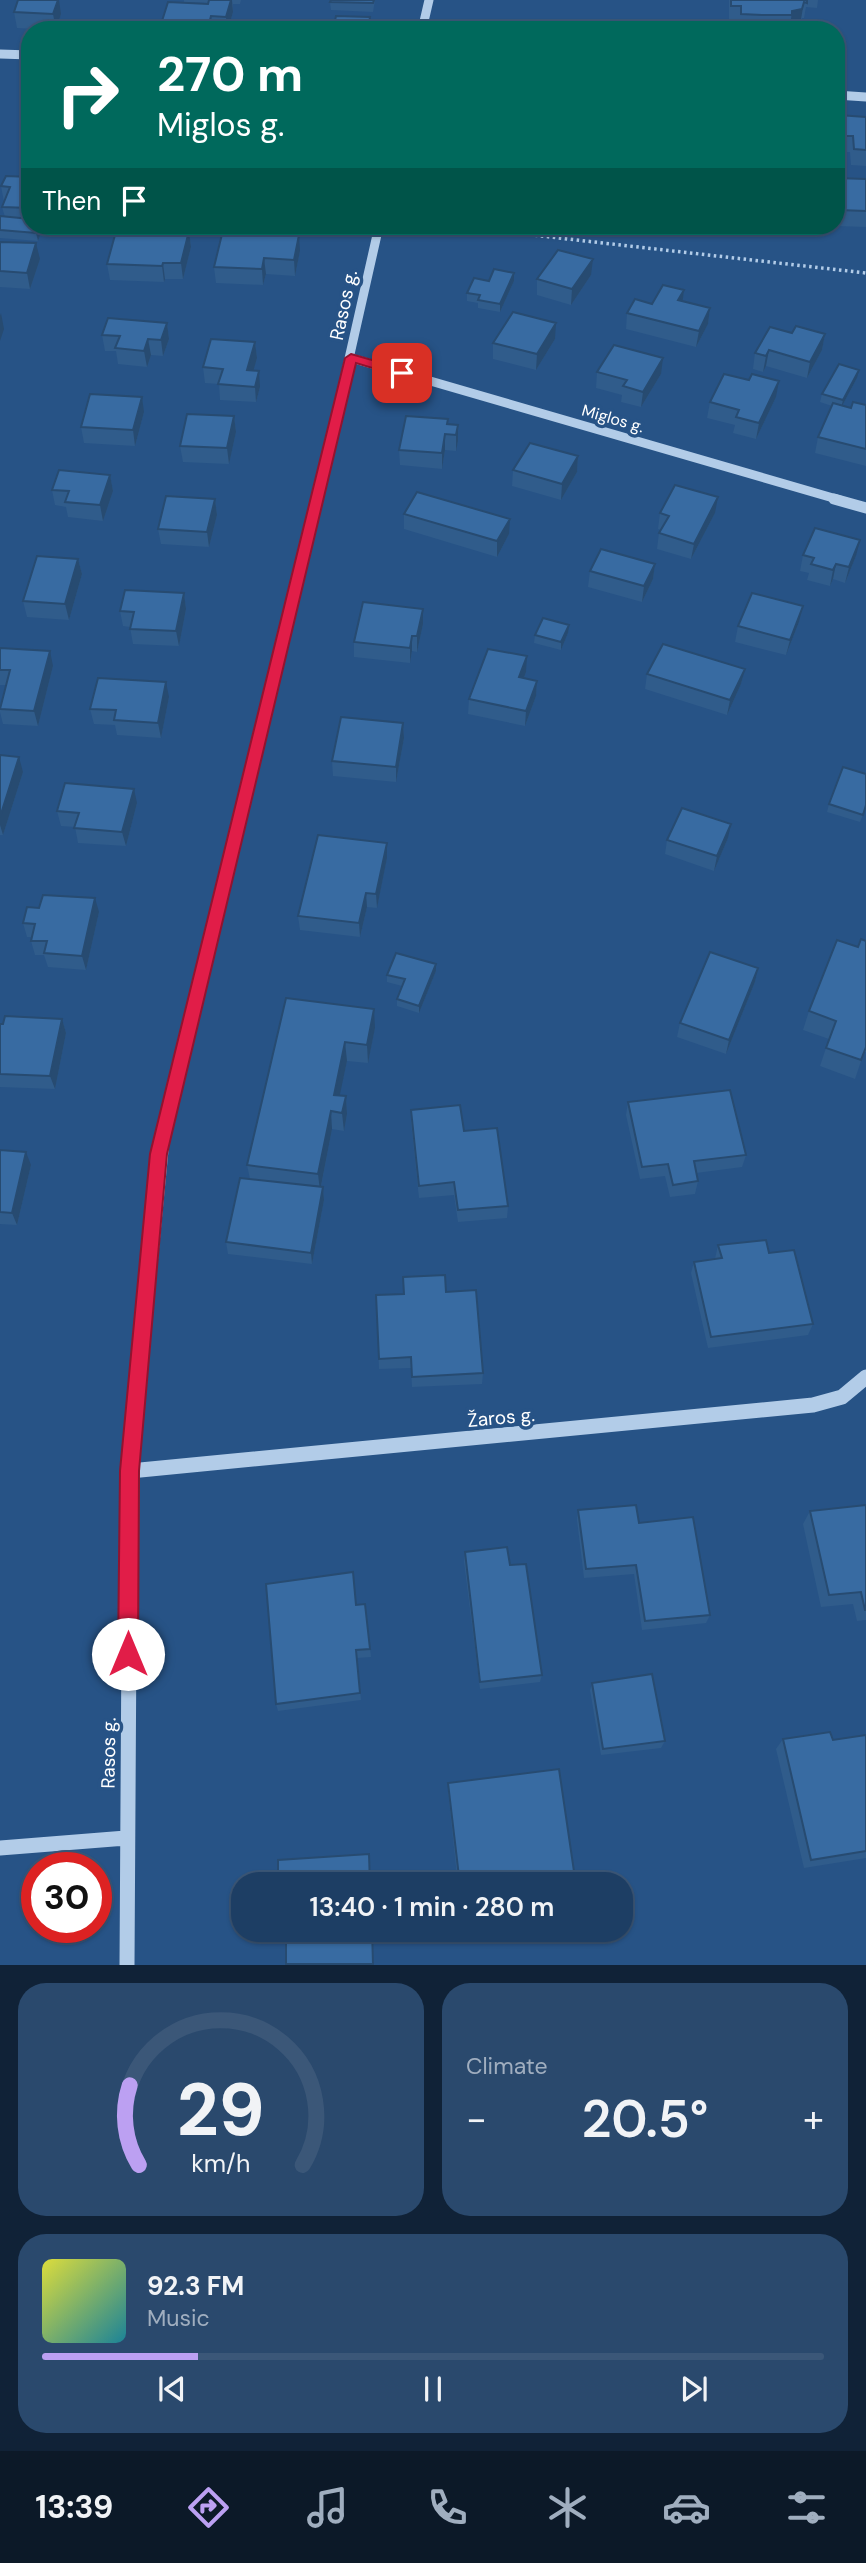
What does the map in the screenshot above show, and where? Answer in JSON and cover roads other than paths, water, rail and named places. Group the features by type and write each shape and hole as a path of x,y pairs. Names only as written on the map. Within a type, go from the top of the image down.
{"street":[{"path":"424,21 429,0"},
{"path":"0,54 21,55"},
{"path":"845,96 866,97"},
{"name":"Rasos g.","path":"127,1965 130,1471 159,1154 351,358 378,235"},
{"name":"Miglos g.","path":"351,358 866,508"},
{"name":"Žaros g.","path":"130,1471 813,1405 838,1400 857,1388 866,1377"},
{"path":"0,1847 126,1838"}]}
